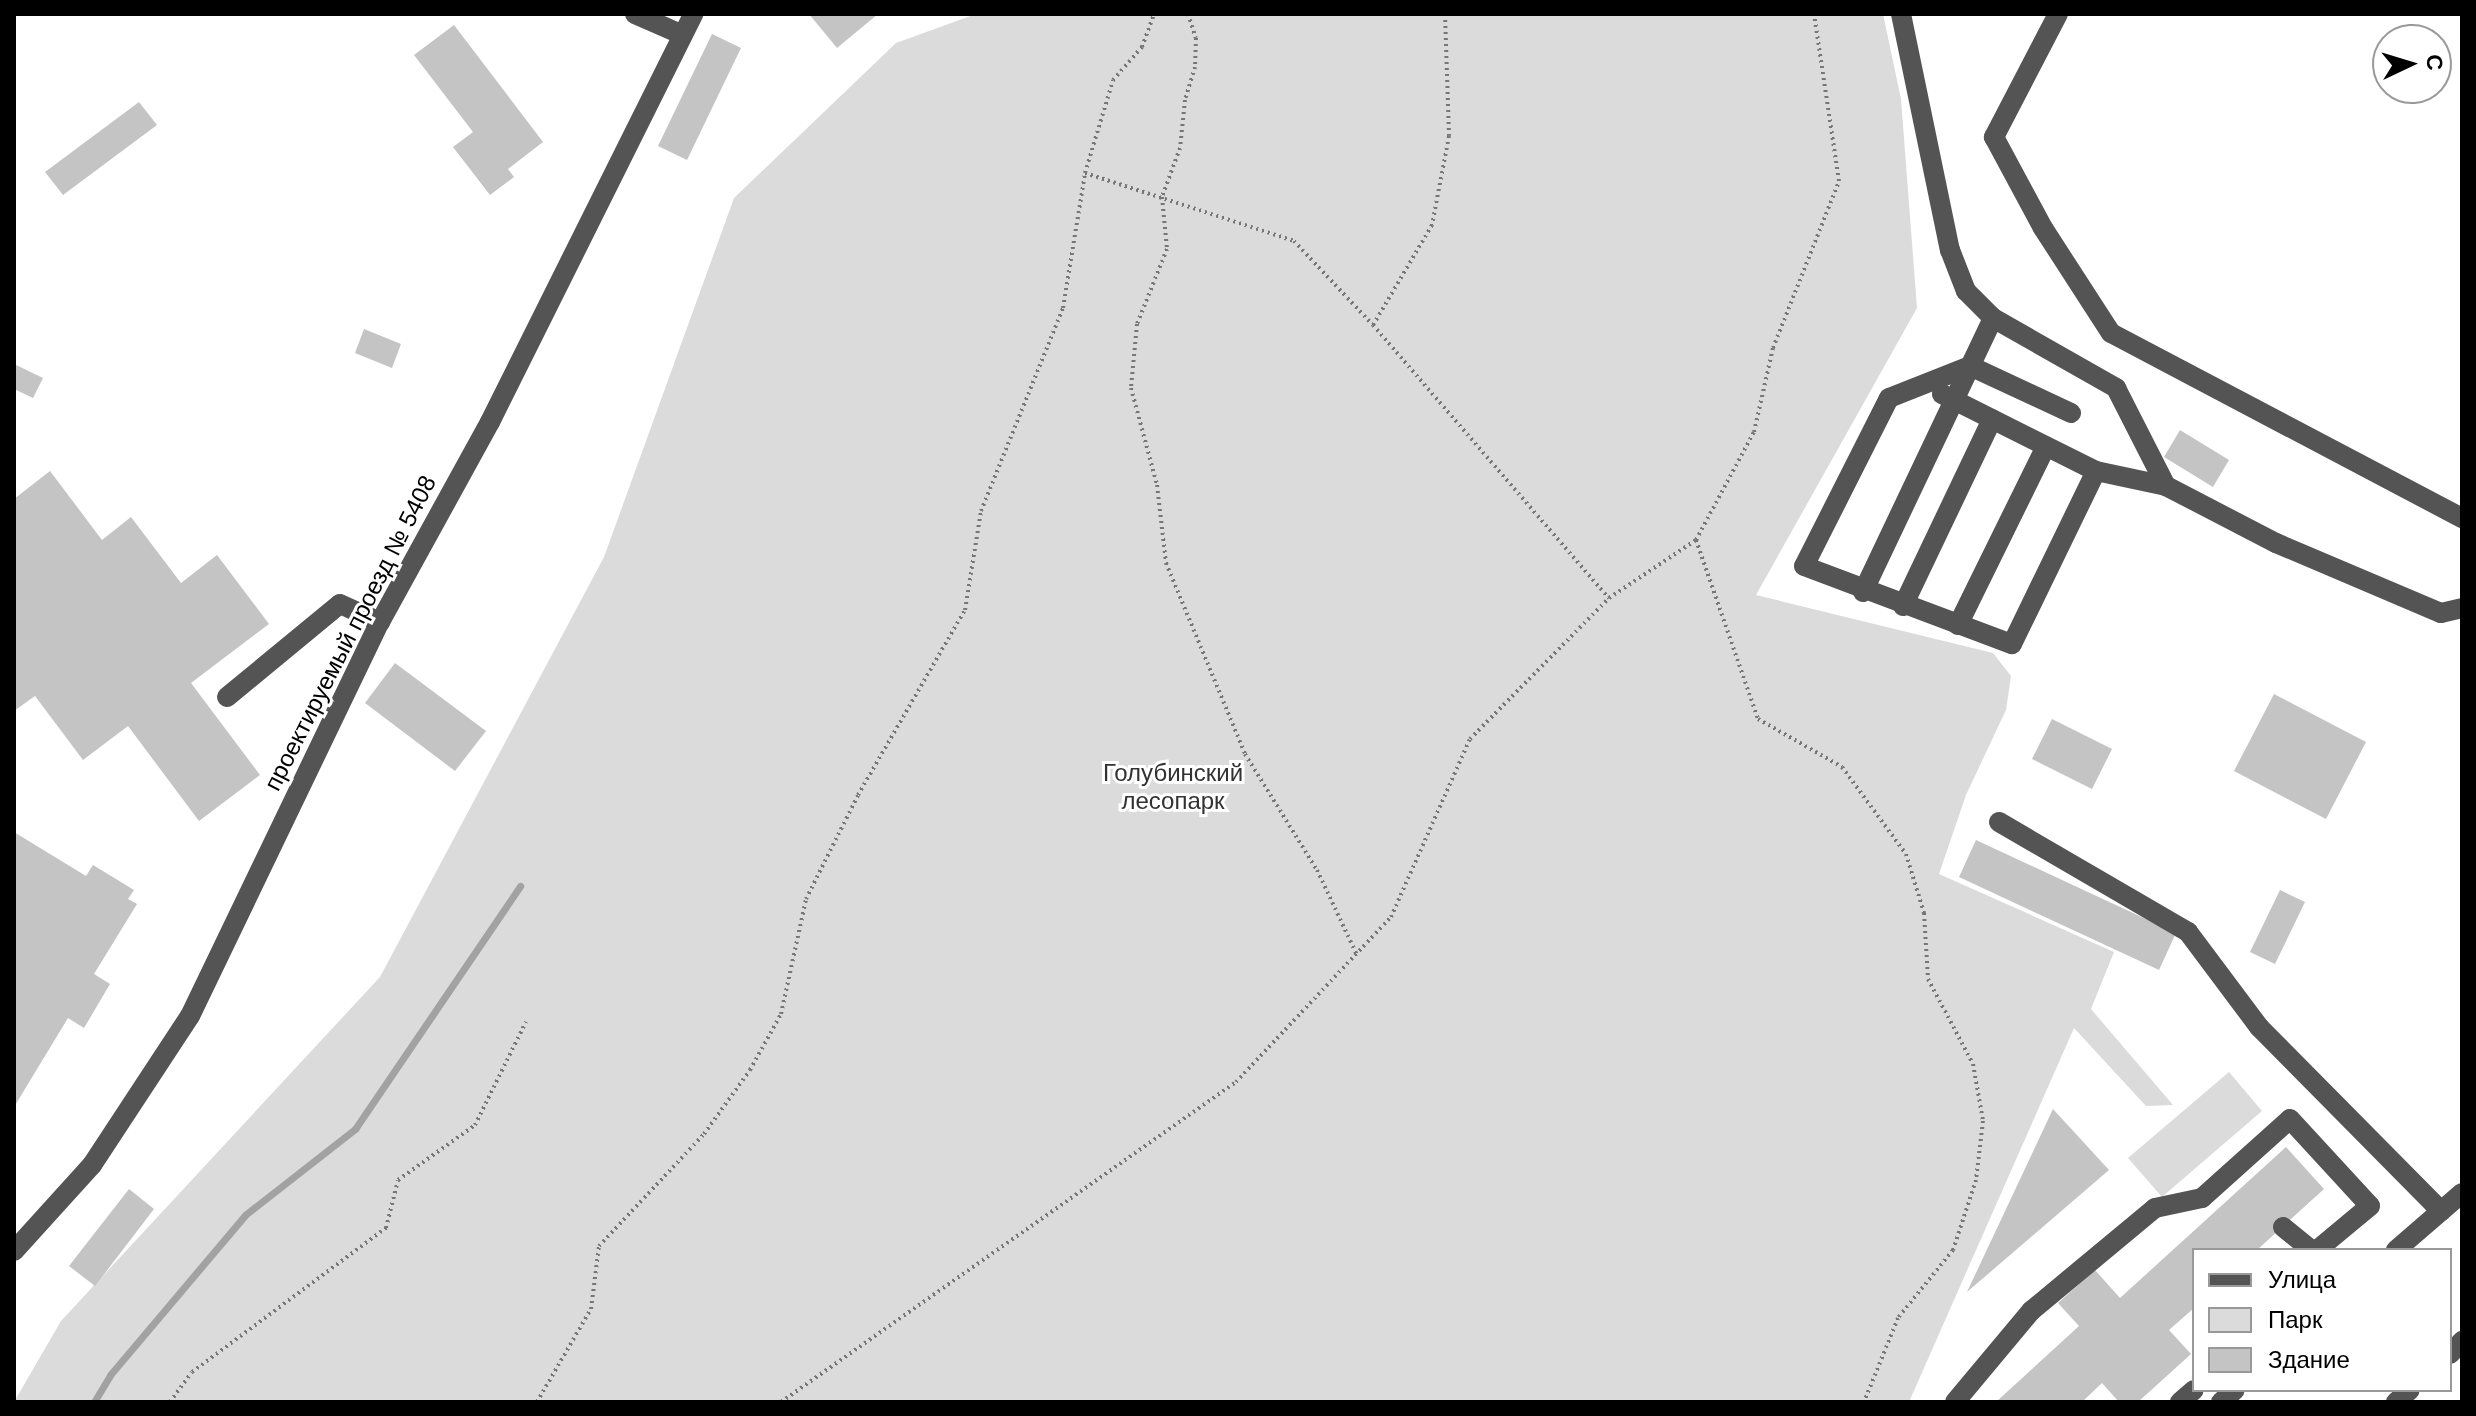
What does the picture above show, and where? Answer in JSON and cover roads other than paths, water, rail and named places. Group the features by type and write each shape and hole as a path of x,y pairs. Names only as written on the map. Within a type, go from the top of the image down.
{"street":[{"path":"635,14 683,35"},
{"name":"проектируемый проезд № 5408","path":"14,1251 92,1165 190,1016 380,622 490,422 594,205 693,14"},
{"path":"1901,14 1950,250 1966,291 1993,318 2116,388 2166,486"},
{"path":"2058,14 1994,137 2043,228 2111,333 2462,518"},
{"path":"1863,592 1993,318"},
{"path":"2071,413 1970,366 1889,398 1804,566 1863,592 2012,644 2096,471"},
{"path":"1923,384 2096,471 2166,486 2276,543 2441,613 2462,608"},
{"path":"1903,606 1992,419"},
{"path":"1958,625 2046,446"},
{"path":"227,697 340,604 380,622"},
{"path":"1999,822 2188,932 2259,1027 2441,1211"},
{"path":"1955,1402 2031,1311 2155,1208 2202,1198 2290,1119 2370,1206 2317,1248"},
{"path":"2398,1248 2462,1193"},
{"path":"2283,1227 2311,1248"}],"waterway":[{"path":"94,1402 110,1375 245,1215 355,1129 520,886"}],"park label":[{"name":"Голубинский лесопарк","path":"1173,787"}]}
